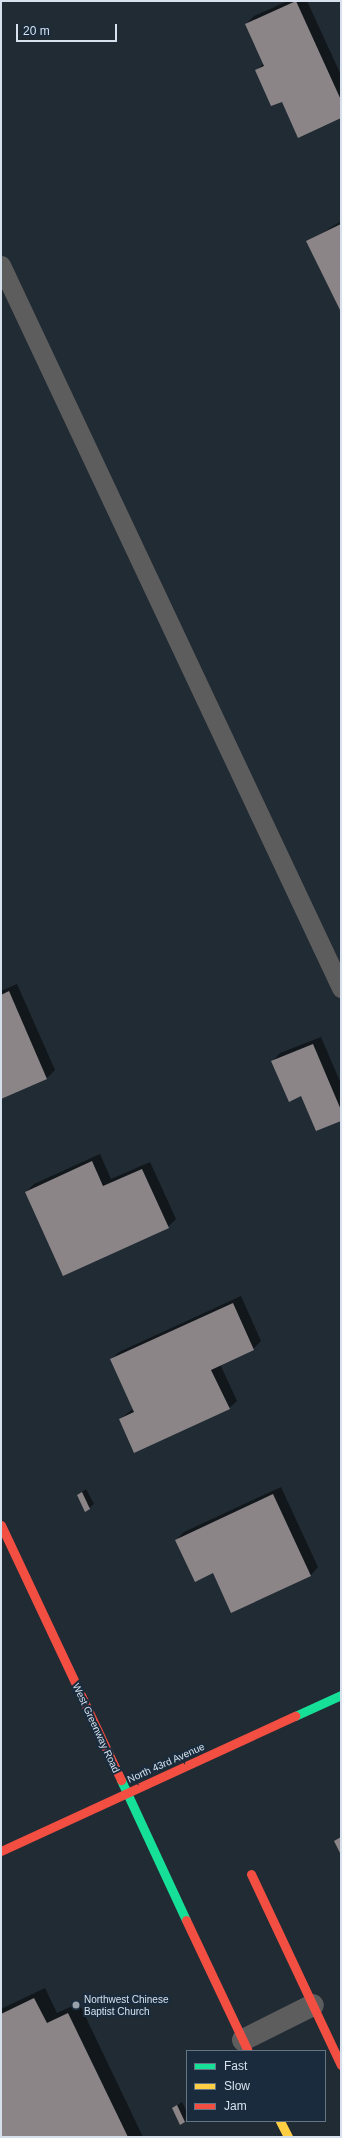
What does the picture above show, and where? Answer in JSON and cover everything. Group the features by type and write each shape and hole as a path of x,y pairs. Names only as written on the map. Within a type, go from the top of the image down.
{"main road":[{"name":"West Greenway Road","path":"1,1525 245,2046"},
{"name":"North 43rd Avenue","path":"1,1851 341,1695"},
{"path":"251,1874 341,2065"},
{"path":"280,2122 288,2137"}],"street":[{"name":"West Greenway Road","path":"245,2046 313,2006"}],"lane":[{"path":"1,265 341,988"}],"building":[{"path":"296,1 341,100 341,118 298,138 282,102 271,106 255,70 264,66 245,24"},
{"path":"341,224 341,312 306,241"},
{"path":"9,991 47,1079 1,1099 1,995"},
{"path":"313,1044 341,1110 341,1121 316,1131 301,1096 289,1102 271,1061"},
{"path":"92,1161 103,1186 142,1169 169,1228 63,1276 25,1192"},
{"path":"233,1303 254,1350 211,1370 230,1409 134,1453 119,1419 134,1412 110,1359"},
{"path":"82,1492 90,1509 85,1512 77,1495"},
{"path":"273,1494 311,1576 231,1613 213,1573 195,1582 175,1540"},
{"path":"341,1837 341,1855 334,1841"},
{"path":"34,1998 47,2023 68,2013 128,2137 1,2137 1,2014"},
{"path":"177,2105 185,2122 180,2125 172,2108"}],"traffic: fast":[{"path":"295,1716 341,1695"},
{"path":"121,1780 186,1920"}],"traffic: slow":[{"path":"280,2122 288,2137"}],"traffic: jam":[{"path":"1,1525 121,1780"},
{"path":"1,1851 295,1716"},
{"path":"251,1874 341,2065"},
{"path":"186,1920 248,2050"}],"place":[{"name":"Northwest Chinese Baptist Church","path":"76,2005"}]}
